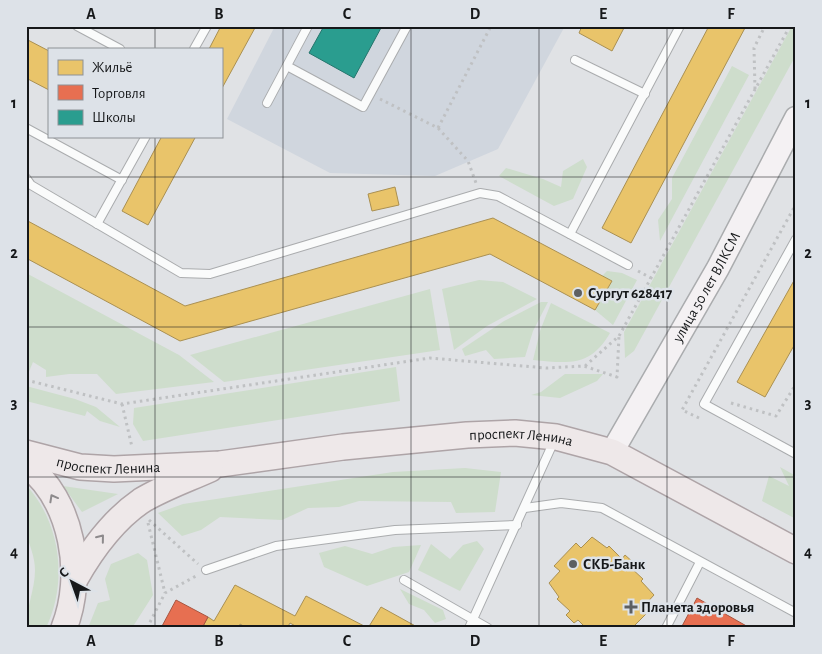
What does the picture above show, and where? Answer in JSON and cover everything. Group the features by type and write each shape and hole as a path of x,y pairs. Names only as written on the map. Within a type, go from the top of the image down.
{"main road":[{"name":"улица 50 лет ВЛКСМ","path":"612,452 718,268 796,118"},
{"name":"проспект Ленина","path":"26,453 80,466 114,469 220,464 344,447 467,435 515,433 556,437 612,452 796,550"},
{"path":"26,464 48,488 63,515 72,544 75,579 70,612 64,628"},
{"name":"проспект Ленина","path":"75,579 89,554 124,514 143,500 220,464"}],"lane":[{"path":"77,26 118,48"},
{"path":"195,48 207,26"},
{"path":"267,103 308,26"},
{"path":"287,66 363,107 407,26"},
{"path":"570,234 680,26"},
{"path":"575,60 645,94"},
{"path":"26,128 122,180"},
{"path":"97,224 145,138"},
{"path":"26,178 31,185 181,273 210,274 480,193 498,196 628,265"},
{"path":"796,239 704,404 796,454"},
{"path":"469,628 556,437"},
{"path":"525,508 561,503 602,508 796,613"},
{"path":"206,570 276,546 395,530 516,525"},
{"path":"666,628 700,562"},
{"path":"404,580 488,628"}],"path":[{"path":"438,128 491,26"},
{"path":"755,90 754,48 765,26"},
{"path":"584,366 619,336 790,26"},
{"path":"370,94 438,128 468,162 480,193"},
{"path":"682,410 796,204"},
{"path":"26,380 122,404 430,358 546,368 584,366 616,377 619,336"},
{"path":"696,383 733,404 776,416 796,384"},
{"path":"122,404 132,447"},
{"path":"147,628 165,593 206,570 146,518 165,593"},
{"path":"26,566 26,588"}],"shaded area":[{"path":"275,26 565,26 498,149 435,176 330,173 227,119"}],"green space":[{"path":"792,26 796,26 796,55 634,351 625,358 624,332"},
{"path":"732,66 749,75 660,241 658,220 672,199 672,178"},
{"path":"583,159 587,167 573,199 554,206 499,176 506,168 543,179 561,187 563,171"},
{"path":"607,271 622,273 637,280 613,325 595,310 612,281 602,276"},
{"path":"26,273 179,355 214,382 116,394 97,374 69,374 46,377 46,370 33,362 28,374 26,373"},
{"path":"479,280 503,282 537,299 487,326 454,350 442,289"},
{"path":"430,289 440,350 224,382 190,355"},
{"path":"541,302 548,302 533,331 525,357 494,359 486,350 465,356 462,349 504,321"},
{"path":"551,303 610,333 602,344 586,358 567,362 533,360 540,331"},
{"path":"396,367 400,401 143,441 133,424 134,408"},
{"path":"565,374 603,374 597,381 560,398 531,395 541,392"},
{"path":"26,386 75,399 96,407 120,427 100,421 87,411 85,416 26,401"},
{"path":"780,467 796,476 796,519 762,501 769,476 789,486"},
{"path":"465,468 501,472 495,512 456,513 451,502 359,501 339,507 308,508 282,520 220,517 201,530 182,536 158,513 183,504 393,472"},
{"path":"26,485 38,500 47,517 54,535 57,554 59,573 57,592 46,628 26,628 27,613 34,585 35,565 26,532"},
{"path":"63,486 118,494 82,512"},
{"path":"477,541 484,549 460,591 418,570 431,544 450,559 463,545"},
{"path":"421,545 409,572 367,586 324,567 319,553 345,546 372,554 393,547"},
{"path":"138,553 147,560 153,595 132,628 88,628 98,603 110,600 105,579 111,564"},
{"path":"400,589 443,610 446,619 435,623 424,610 409,604"}],"building: Жильё":[{"path":"221,26 256,26 222,88 222,48 210,48"},
{"path":"582,26 625,26 612,51 579,33"},
{"path":"709,26 746,26 631,243 602,228"},
{"path":"26,39 48,50 48,89 26,78"},
{"path":"161,138 195,138 148,225 122,211"},
{"path":"395,187 399,205 372,211 368,194"},
{"path":"493,218 612,281 595,310 490,254 180,341 26,258 26,220 185,306"},
{"path":"796,277 796,342 765,397 737,382"},
{"path":"592,537 607,548 609,546 622,559 625,555 634,563 630,567 643,579 641,581 654,595 643,607 648,612 632,628 586,628 578,620 574,623 566,615 570,611 557,599 559,597 549,583 560,571 554,566 576,543 581,548"},
{"path":"235,585 295,616 306,596 368,628 299,628 290,623 287,628 247,628 240,624 239,628 202,628 208,617 214,621"},
{"path":"381,607 419,628 368,628"}],"building: Торговля":[{"path":"697,598 750,628 681,628"},
{"path":"176,600 208,617 202,628 161,628"}],"building: Школы":[{"path":"324,26 382,26 354,78 309,53"}],"place":[{"name":"Сургут 628417","path":"578,293"},
{"name":"СКБ-Банк","path":"573,564"},
{"name":"Планета здоровья","path":"631,607"}]}
